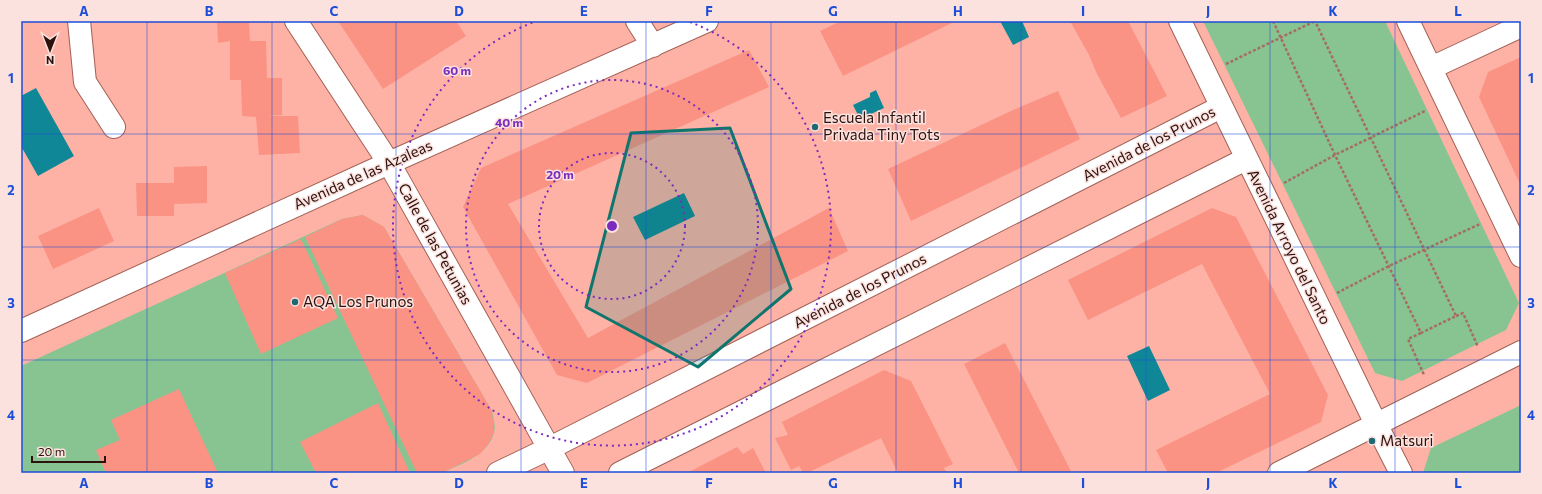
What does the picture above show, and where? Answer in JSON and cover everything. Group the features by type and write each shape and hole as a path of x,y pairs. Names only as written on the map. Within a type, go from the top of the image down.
{"street":[{"path":"79,21 84,82 114,127"},
{"name":"Calle de las Petunias","path":"296,21 389,163 564,473"},
{"path":"637,21 653,46"},
{"name":"Avenida de las Azaleas","path":"21,331 389,163 707,21"},
{"name":"Avenida Arroyo del Santo","path":"1180,21 1246,159 1401,473"},
{"path":"1408,21 1521,256"},
{"path":"1431,68 1521,26"},
{"name":"Avenida de los Prunos","path":"498,473 1221,107"},
{"path":"620,473 1246,159"},
{"path":"1279,473 1521,352"}],"path":[{"path":"1273,21 1335,155 1421,333"},
{"path":"1220,67 1315,21 1456,316"},
{"path":"1278,186 1335,155 1371,139 1426,111"},
{"path":"1332,295 1389,266 1486,221"},
{"path":"1425,379 1408,339 1463,313 1480,351"}],"highlighted area":[{"path":"730,128 791,289 698,367 586,307 631,133"}],"green space":[{"path":"1203,21 1385,21 1519,303 1506,330 1402,381 1375,373"},
{"name":"AQA Los Prunos","path":"363,215 384,227 492,411 495,430 491,440 480,453 442,473 21,473 21,366 342,219"},
{"path":"1521,405 1521,473 1423,473 1431,448"}],"water":[{"path":"1000,21 1022,21 1029,37 1013,45"},
{"path":"36,88 74,156 38,176 21,146 21,96"},
{"path":"876,90 884,108 860,119 853,105 870,97 870,93"},
{"path":"684,193 695,216 645,240 633,217"},
{"path":"1149,346 1170,390 1148,401 1127,356"}],"building":[{"path":"217,21 249,21 250,41 266,41 267,78 282,78 282,115 266,116 298,116 300,153 259,155 256,117 242,116 241,80 230,80 230,41 218,43"},
{"path":"338,21 456,21 466,36 383,89"},
{"path":"841,21 956,21 843,76 820,31"},
{"path":"1070,21 1128,21 1167,96 1121,118"},
{"path":"749,50 769,87 508,204 588,338 829,208 848,251 587,383 557,375 463,207 481,168"},
{"path":"1521,57 1521,186 1479,97 1488,72"},
{"path":"1058,91 1080,139 911,221 888,169 1013,110"},
{"path":"207,166 207,203 174,204 174,216 137,216 136,183 174,183 174,167"},
{"path":"99,208 114,241 53,269 38,236"},
{"path":"1212,208 1236,217 1328,395 1321,422 1216,473 1168,473 1156,450 1270,394 1202,264 1088,320 1068,280"},
{"path":"363,215 384,227 492,411 494,432 489,443 480,454 442,473 417,473 305,237 342,219"},
{"path":"301,239 338,318 261,354 225,273"},
{"path":"1005,343 1072,473 1019,473 964,364"},
{"path":"884,370 911,381 953,464 944,468 947,473 898,473 881,438 807,473 803,473 799,466 791,470 775,438 788,435 782,422"},
{"path":"179,389 218,473 106,473 96,450 120,440 111,420"},
{"path":"378,403 410,473 316,473 300,442"},
{"path":"737,447 743,454 753,448 766,473 687,473"}],"place":[{"name":"Escuela Infantil Privada Tiny Tots","path":"815,127"},
{"name":"AQA Los Prunos","path":"295,302"},
{"name":"Matsuri","path":"1372,441"}]}
